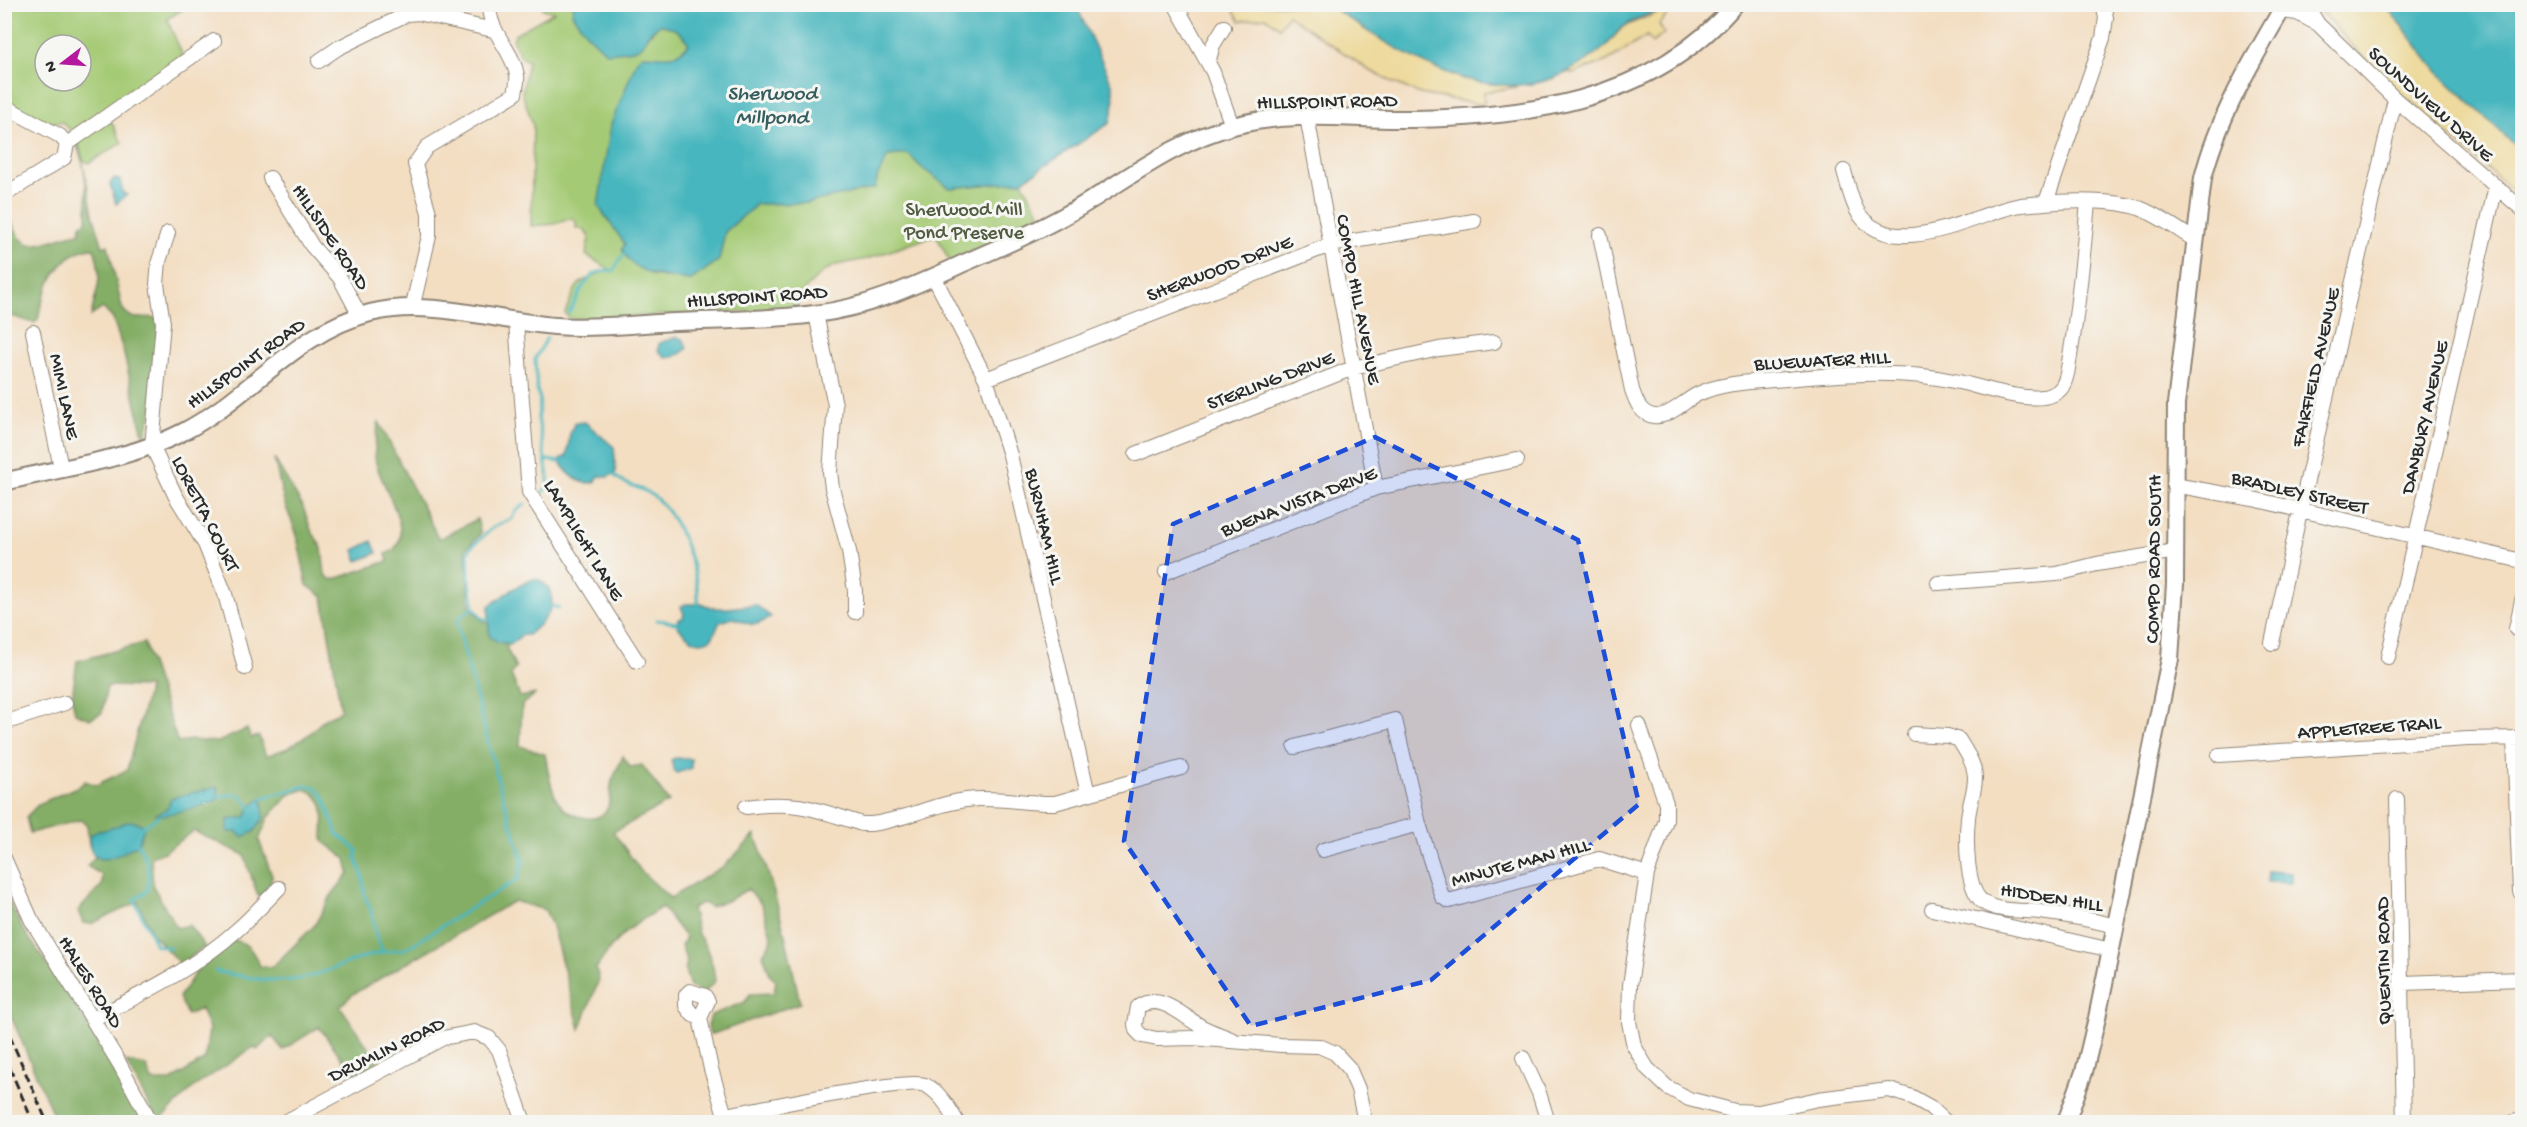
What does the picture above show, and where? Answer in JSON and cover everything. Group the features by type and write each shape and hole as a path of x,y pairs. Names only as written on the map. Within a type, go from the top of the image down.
{"street":[{"path":"412,309 429,237 429,213 415,170 416,160 427,147 515,94 518,76 509,54 493,30 489,4"},
{"path":"1175,4 1223,95 1232,126"},
{"name":"HILLSPOINT ROAD","path":"4,483 152,446 181,434 210,416 314,337 360,316 382,311 412,309 516,322 589,326 816,314 848,309 884,298 934,277 1046,225 1189,142 1232,126 1262,120 1307,117 1480,117 1592,96 1664,67 1704,37 1735,4"},
{"path":"2046,202 2103,38 2106,18 2103,4"},
{"name":"SOUNDVIEW DRIVE","path":"2307,4 2318,24"},
{"name":"SOUNDVIEW DRIVE","path":"2284,8 2318,24 2395,99 2523,209"},
{"name":"COMPO ROAD SOUTH","path":"2066,1122 2084,1072 2167,679 2174,626 2176,404 2203,178 2212,146 2228,110 2284,8"},
{"path":"319,61 338,48 407,14 418,13 493,30"},
{"path":"1208,63 1212,45 1224,27"},
{"path":"4,195 64,158 67,144 214,41"},
{"name":"FAIRFIELD AVENUE","path":"2272,643 2395,99"},
{"path":"4,106 60,136 67,144"},
{"name":"COMPO HILL AVENUE","path":"1307,117 1376,488"},
{"path":"1844,171 1858,213 1873,228 1894,235 1922,234 2016,206 2046,202 2118,204 2142,209 2194,240"},
{"name":"HILLSIDE ROAD","path":"270,178 312,246 340,278 360,316"},
{"name":"DANBURY AVENUE","path":"2388,657 2496,186"},
{"name":"BLUEWATER HILL","path":"1600,235 1632,390 1638,405 1646,413 1656,416 1668,412 1698,393 1725,385 1859,373 1951,380 2024,397 2050,396 2061,388 2066,380 2074,332 2088,203"},
{"path":"2085,228 2105,210 2118,204"},
{"name":"SHERWOOD DRIVE","path":"986,379 1330,245 1474,220"},
{"path":"152,446 162,323 157,290 159,261 168,233"},
{"name":"BURNHAM HILL","path":"934,277 986,379 1010,455 1088,794"},
{"path":"816,314 835,405 830,472 832,488 849,550 855,591 855,612"},
{"name":"LAMPLIGHT LANE","path":"516,322 529,492 637,661"},
{"name":"MIMI LANE","path":"33,332 61,468"},
{"name":"STERLING DRIVE","path":"1136,454 1353,368 1439,349 1494,342"},
{"name":"LORETTA COURT","path":"152,446 175,495 205,544 225,594 245,668"},
{"name":"BUENA VISTA DRIVE","path":"1166,572 1376,488 1517,460"},
{"name":"BRADLEY STREET","path":"2174,485 2253,499 2523,561"},
{"path":"1938,583 2057,574 2097,564 2176,551"},
{"path":"2516,629 2523,600"},
{"path":"4,723 65,703"},
{"name":"MINUTE MAN HILL","path":"1295,747 1395,720 1419,824 1442,897 1449,902 1599,859 1647,874"},
{"path":"1639,725 1666,803 1666,820 1647,874 1630,985 1629,1022 1634,1046 1647,1068 1666,1087 1689,1099 1735,1111 1759,1112 1818,1100 1889,1090 1921,1102 1946,1122"},
{"name":"HIDDEN HILL","path":"1914,734 1948,736 1959,740 1972,762 1975,777 1968,817 1968,855 1973,890 1978,899 1986,905 2008,910 2042,912 2116,926"},
{"path":"2518,738 2520,892"},
{"name":"APPLETREE TRAIL","path":"2218,755 2468,739 2518,738"},
{"path":"746,807 774,804 800,805 862,824 871,824 968,799 992,799 1034,804 1055,803 1181,768"},
{"name":"QUENTIN ROAD","path":"2397,799 2404,1122"},
{"path":"1323,850 1419,824"},
{"name":"HALES ROAD","path":"4,858 31,919 93,1019 151,1122"},
{"path":"93,1019 150,990 213,949 236,931 279,888"},
{"path":"1932,909 2111,950"},
{"path":"2402,982 2523,979"},
{"path":"1235,1041 1204,1028 1174,1009 1156,1001 1145,1002 1138,1007 1135,1024 1136,1030 1142,1036 1157,1039 1319,1046 1335,1053 1349,1068 1358,1089 1365,1122"},
{"path":"700,1018 711,1069 726,1119 891,1085 923,1084 941,1096 957,1122"},
{"name":"DRUMLIN ROAD","path":"285,1122 443,1038 474,1032 489,1038 499,1050 524,1122"},
{"path":"1523,1058 1539,1093 1548,1122"},
{"path":"2513,1122 2523,1120"}],"highlighted area":[{"path":"1375,437 1578,540 1639,804 1431,980 1251,1026 1124,841 1173,524"}],"green space":[{"name":"Sherwood Mill Pond Preserve","path":"540,4 574,5 573,14 587,34 634,50 659,25 676,30 689,44 671,56 650,55 650,275 691,280 719,260 725,232 757,204 806,203 878,175 888,156 908,154 922,168 950,188 1022,181 1042,218 950,262 936,235 867,259 836,265 824,271 805,289 799,303 787,310 570,319 565,313 576,287 584,280 609,269 586,255 589,237 584,230 576,228 576,222 572,218 555,224 531,226 533,125 522,93 528,61 522,58 513,42 515,34 554,12 543,9"},
{"path":"4,5 190,5 167,19 183,56 106,111 122,143 89,163 83,160 74,134 62,122 38,123 5,101"},
{"path":"79,144 93,214 103,247 108,245 122,308 135,318 159,319 153,408 144,439 123,350 113,319 103,308 91,316 99,276 94,248 82,250 72,256 55,274 44,297 38,320 34,323 5,314 4,208 20,238 29,244 80,233 81,225 87,220 87,211 84,171 76,145"},
{"path":"379,422 439,539 477,519 481,533 466,549 470,606 482,620 491,625 489,631 498,642 511,644 506,647 516,668 511,674 520,697 536,694 522,705 520,746 545,754 551,786 559,804 575,815 590,818 603,814 609,806 612,781 623,756 630,767 642,765 669,802 613,832 641,871 670,898 724,866 755,835 775,897 800,1003 710,1035 708,1026 711,1015 745,1002 750,994 774,993 776,980 770,975 763,954 772,939 762,905 748,889 711,907 702,903 692,908 698,934 713,966 715,981 704,993 690,987 685,970 687,962 681,946 686,938 662,907 624,933 603,958 596,969 599,980 580,1029 552,926 545,910 514,901 353,994 340,1006 380,1065 355,1076 319,1027 283,1050 272,1036 257,1050 254,1047 194,1087 158,1122 126,1062 146,1066 152,1081 171,1081 205,1059 209,1029 201,1009 187,1015 179,997 198,969 234,940 250,949 260,966 272,967 314,926 331,896 349,873 346,859 323,841 324,817 321,804 313,793 305,789 289,795 268,818 259,840 272,876 269,889 258,896 244,855 194,831 164,852 151,857 153,886 177,928 189,925 205,947 180,964 153,935 138,902 91,924 83,923 78,911 102,885 102,875 87,866 95,857 89,845 87,825 80,820 30,833 26,817 39,804 85,781 96,785 127,770 149,687 107,686 102,713 90,719 75,713 72,698 77,661 144,643 178,743 190,740 218,742 247,729 251,738 259,736 266,756 288,748 308,735 326,718 341,711 323,597 307,585 296,532 284,502 274,458 303,507 311,530 322,548 325,575 332,580 388,561 386,554 396,547 400,537 400,525 376,463 375,448"},
{"path":"4,891 21,926 83,1017 145,1122 56,1122 5,1002"}],"sand":[{"path":"1231,5 1329,5 1370,33 1432,66 1462,79 1517,87 1484,92 1484,105 1420,94 1369,70 1288,15 1280,27 1265,17 1240,21"},
{"path":"1676,5 1659,24 1664,33 1652,43 1647,36 1607,61 1572,74 1571,72 1563,74 1605,47 1623,27"},
{"path":"2315,5 2388,5 2390,11 2438,72 2522,152 2522,199 2380,75"}],"water":[{"name":"Sherwood Millpond","path":"574,4 1076,5 1113,86 1114,104 1110,123 1022,181 950,188 922,168 908,154 888,156 878,175 875,188 806,203 757,204 725,232 719,260 691,280 661,276 642,270 627,258 622,249 625,244 598,206 611,124 637,60 643,55 673,55 689,44 676,30 659,25 648,34 642,46 634,50 607,53 587,34 572,14"},
{"path":"1329,5 1673,5 1629,23 1620,29 1600,51 1567,72 1536,83 1505,85 1473,81 1442,71 1382,40"},
{"path":"2388,5 2522,5 2522,152 2438,72 2390,11"},
{"path":"114,178 120,180 123,193 127,195 116,204 110,184"},
{"path":"677,337 684,340 687,349 680,354 665,358 658,350 659,343"},
{"path":"585,422 614,447 616,472 608,477 599,476 595,482 590,483 575,478 560,462 560,459 567,456 570,432 575,423"},
{"path":"372,541 377,553 358,561 354,550"},
{"path":"533,579 543,583 551,595 550,609 543,621 528,635 522,635 511,644 498,642 490,637 489,606 513,589"},
{"path":"685,604 702,604 715,608 756,605 771,617 755,624 733,618 720,622 712,638 702,642 693,640 677,626 678,619 682,619 684,614 681,607"},
{"path":"691,759 691,768 677,773 674,771 671,760"},
{"path":"218,787 218,799 213,802 159,816 156,814 166,809 170,800 175,797"},
{"path":"262,798 264,817 254,832 242,837 237,832 228,832 228,820 246,817 250,807"},
{"path":"130,821 141,824 144,828 138,844 106,859 94,855 90,848 89,836 99,830"},
{"path":"2268,871 2291,873 2291,883 2267,882"}],"waterway":[{"path":"569,313 586,282 597,273 613,271 624,254"},
{"path":"540,495 548,486 548,477 538,418 540,400 535,359 547,338"},
{"path":"547,460 560,462"},
{"path":"613,474 626,483 649,493 669,513 691,559 698,591 698,604"},
{"path":"262,798 305,786 316,788 324,797 337,834 357,850 356,858 362,874 365,897 383,952 405,949 518,879 523,861 501,791 457,623 461,616 474,608 468,552 495,526 513,518 514,513 525,504"},
{"path":"552,606 559,608"},
{"path":"474,608 483,619 488,619"},
{"path":"657,620 677,623"},
{"path":"219,797 237,794 250,807"},
{"path":"143,827 159,816"},
{"path":"138,844 146,861 149,878 147,891 134,900 156,945 170,948"},
{"path":"215,971 257,979 278,981 299,979 383,952"}],"railway":[{"path":"4,1023 47,1122"},
{"path":"4,1055 33,1122"}]}
